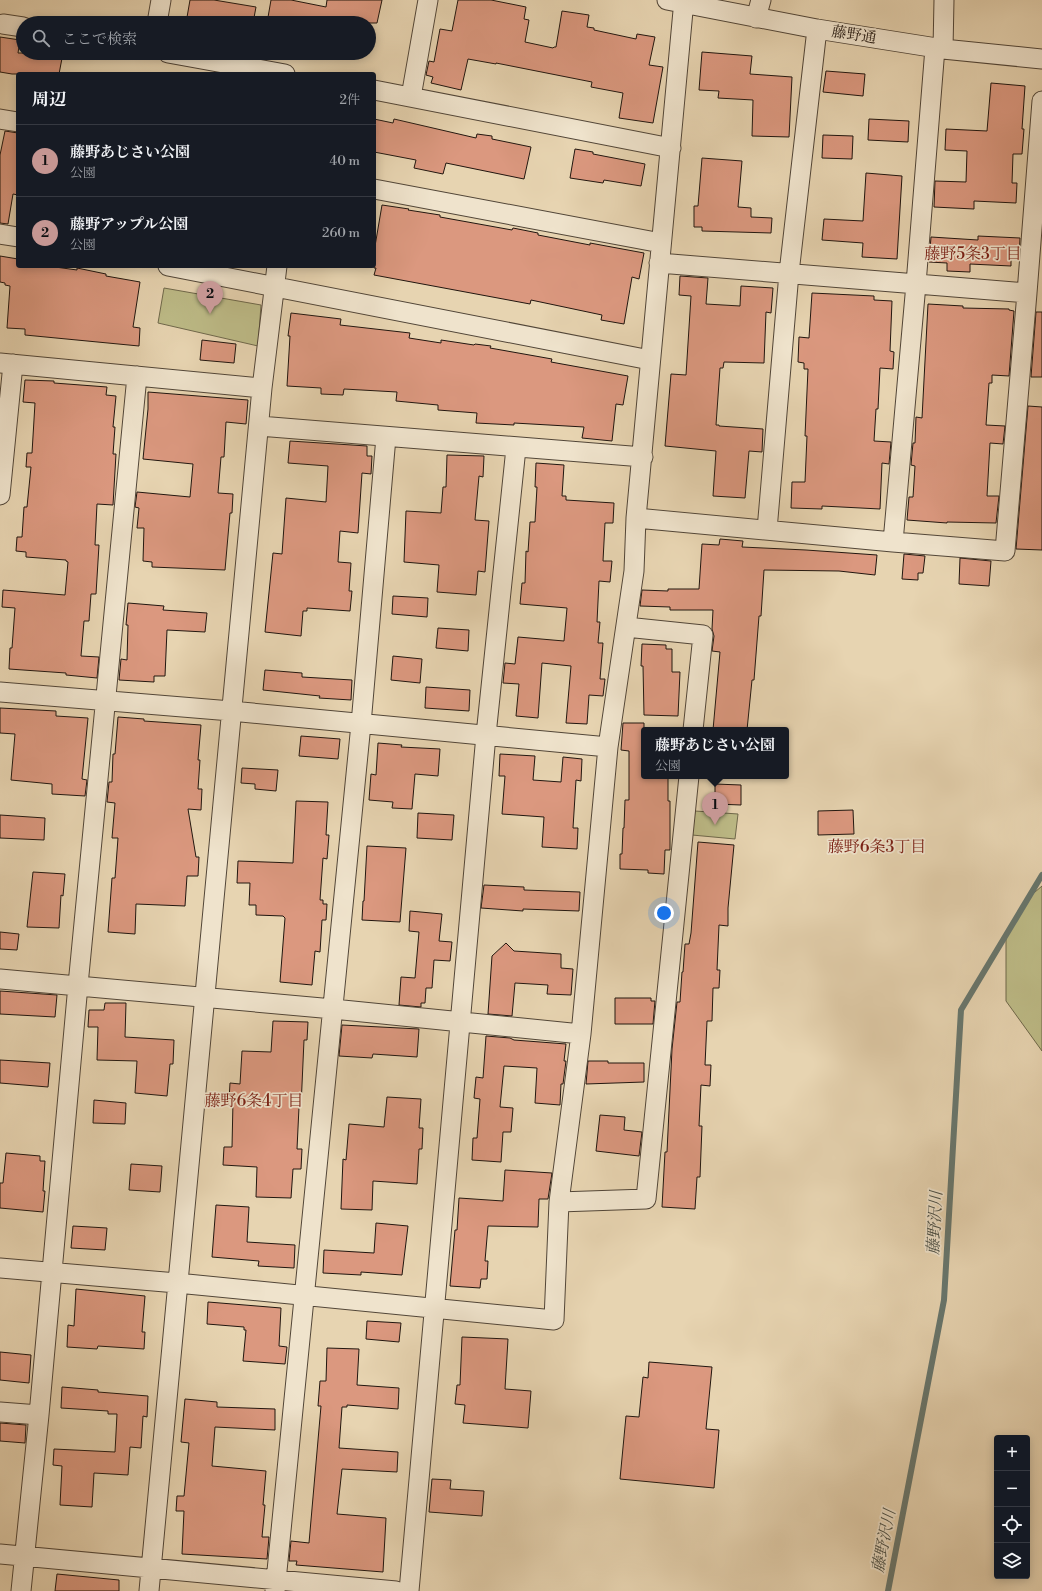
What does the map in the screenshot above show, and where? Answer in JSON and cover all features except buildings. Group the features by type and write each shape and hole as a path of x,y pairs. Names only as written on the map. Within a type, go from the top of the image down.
{"street":[{"path":"158,16 161,0"},
{"path":"412,97 428,0"},
{"path":"756,18 761,0"},
{"path":"893,542 916,284 944,0"},
{"path":"0,1268 53,1274 177,1283 554,1320 559,1202 581,1034 608,747 634,571 636,518 643,457 650,360 671,148 678,1"},
{"name":"藤野通","path":"678,1 756,18 817,29 939,48 1042,59"},
{"path":"3,24 16,26"},
{"path":"767,530 789,273 817,29"},
{"path":"207,60 274,72"},
{"path":"376,90 671,148"},
{"path":"636,518 1005,551 1042,101"},
{"path":"0,119 16,122"},
{"path":"376,189 661,243"},
{"path":"0,234 16,237"},
{"path":"659,263 1027,293"},
{"path":"179,268 650,360"},
{"path":"149,1591 262,388 277,268"},
{"path":"0,495 7,363 262,388"},
{"path":"22,1591 53,1274 78,985 137,376"},
{"path":"259,426 516,448 643,457"},
{"path":"276,1585 361,724 386,437"},
{"path":"409,1591 486,735 516,448"},
{"path":"626,627 703,635 693,727"},
{"path":"0,692 231,711 608,747"},
{"path":"559,1202 646,1199 689,779"},
{"path":"0,979 333,1009 581,1034"},
{"path":"0,1412 39,1415"},
{"path":"0,1554 151,1567 276,1585 396,1591"}],"shaded area":[{"path":"164,288 261,305 258,346 158,323"},
{"path":"695,811 738,814 735,839 692,835"},
{"path":"1042,886 1042,1051 1006,1001 1006,934 1028,898"}],"waterway":[{"name":"藤野沢川","path":"888,1591 944,1300 961,1010 1042,875"}],"place":[{"name":"藤野アップル公園","path":"210,314"},
{"name":"藤野あじさい公園","path":"715,825"}],"district":[{"name":"藤野5条3丁目","path":"973,254"},
{"name":"藤野6条3丁目","path":"877,847"},
{"name":"藤野6条4丁目","path":"254,1101"}]}
